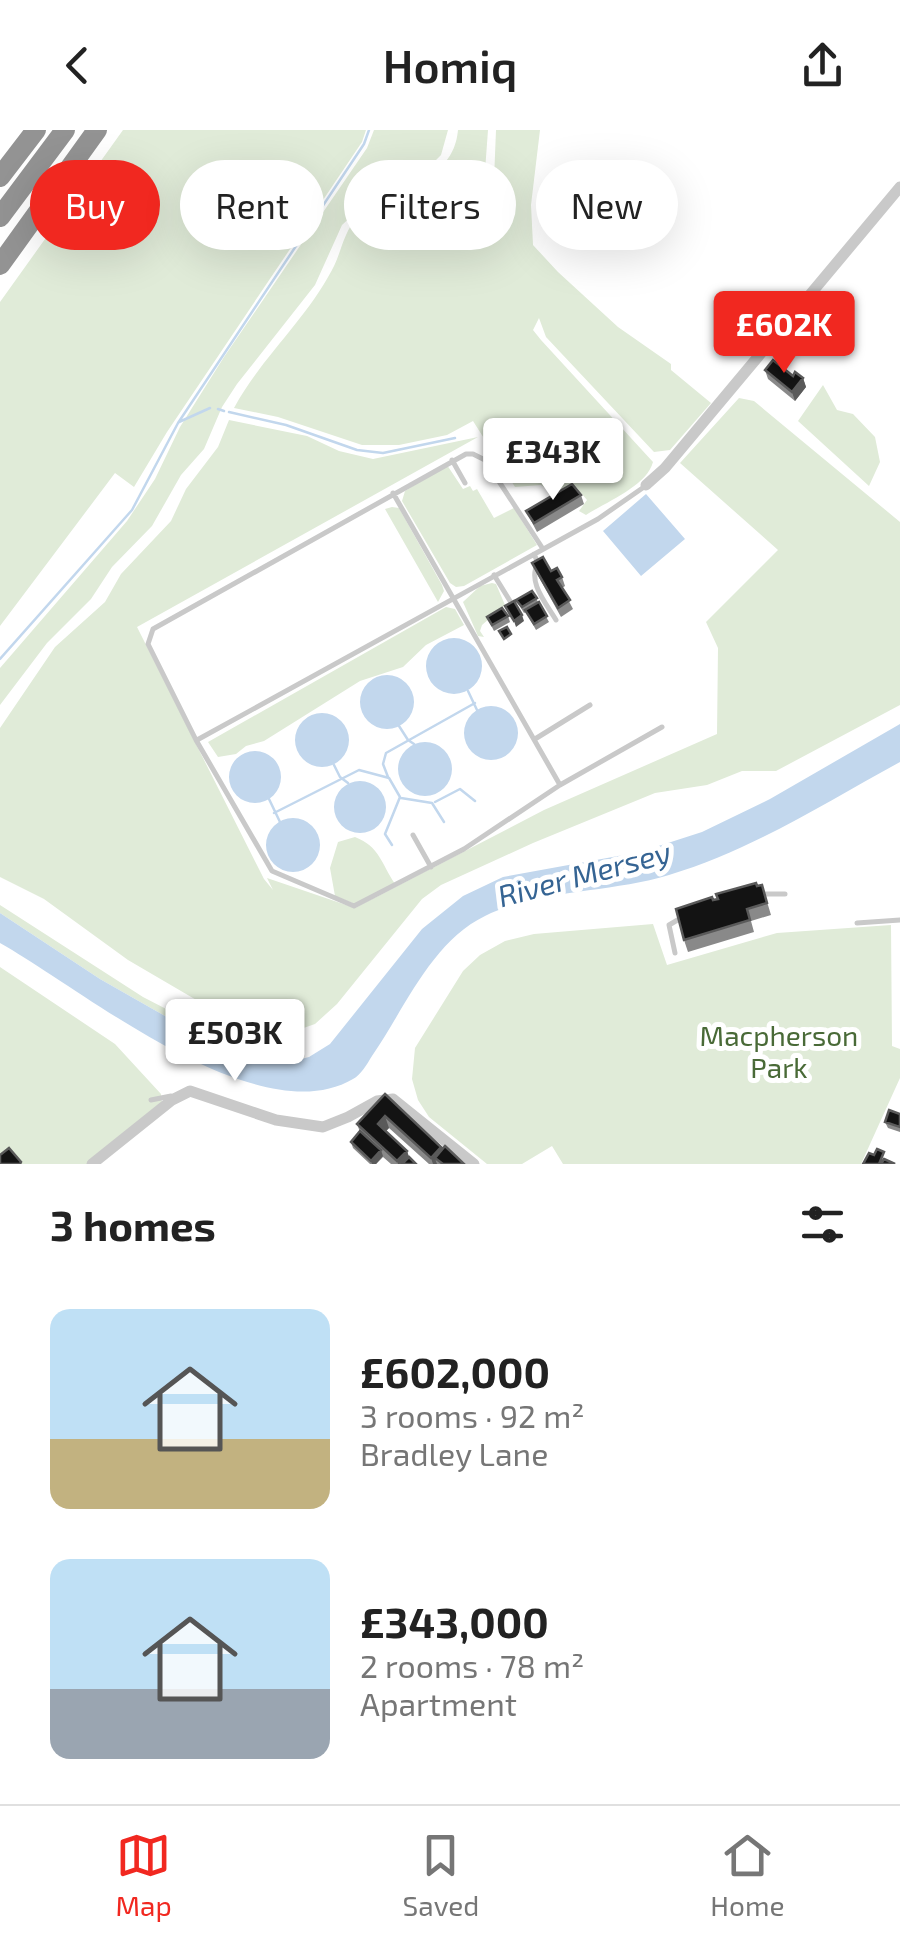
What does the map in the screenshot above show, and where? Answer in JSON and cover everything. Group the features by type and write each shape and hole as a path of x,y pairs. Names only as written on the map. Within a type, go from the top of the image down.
{"highway":[{"path":"0,177 36,130"},
{"path":"0,217 65,130"},
{"path":"0,264 98,130"}],"street":[{"path":"646,486 666,468 900,187"},
{"path":"92,1164 179,1095 198,1092 276,1120 323,1126 348,1118 377,1101 392,1099 474,1164"}],"lane":[{"path":"543,548 485,460 473,454 452,460 153,630 148,644 196,740 272,870 354,906 431,867 560,785 662,727"},
{"path":"452,460 465,483"},
{"path":"196,740 598,519 646,486"},
{"path":"392,493 560,785"},
{"path":"534,554 538,563 533,571 534,582 556,620"},
{"path":"494,575 510,601"},
{"path":"535,739 590,706"},
{"path":"413,835 431,867"},
{"path":"745,898 786,894"},
{"path":"676,953 669,924 689,915"},
{"path":"857,923 900,920"},
{"path":"152,1100 179,1095"}],"green space":[{"path":"123,130 366,130 350,160 344,160 344,169 324,199 324,160 180,160 180,250 289,250 134,487 115,473 0,626 0,302 37,250 160,250 160,160 102,160"},
{"path":"374,130 448,130 436,160 359,160"},
{"path":"458,130 488,130 486,160 446,160"},
{"path":"496,130 540,130 531,205 536,250 618,327 671,364 671,370 711,403 670,450 654,452 546,337 539,318 533,330 653,462 643,479 586,515 579,511 587,500 576,487 558,497 541,485 515,487 473,421 447,435 399,445 362,445 278,417 234,408 321,289 344,240 344,250 516,250 516,160 495,160"},
{"path":"344,182 344,223 315,285 237,384 204,449 181,475 152,526 112,567 91,599 47,643 0,705 0,668 127,521 155,479 180,427 297,250 324,250 324,211"},
{"path":"823,385 837,410 853,414 875,437 880,462 869,486 798,421"},
{"path":"739,398 754,401 900,522 900,705 776,771 742,771 707,785 655,793 441,885 422,899 337,1004 315,1024 292,1032 261,1030 222,1015 128,960 44,899 0,877 0,728 55,647 105,602 121,574 171,521 186,489 218,447 229,420 307,436 339,451 373,459 478,437 137,627 273,890 267,878 355,908 544,810 717,734 718,648 706,622 778,550 680,463"},
{"path":"447,465 463,489 477,489 494,518 514,508 537,545 456,587 402,501 405,491"},
{"path":"399,508 442,585 444,591 438,602 385,509"},
{"path":"492,583 505,605 482,625 484,637 478,636 463,602 480,586"},
{"path":"446,607 455,609 464,625 426,645 403,667 360,681 264,741 246,746 236,754 218,757 208,742"},
{"path":"355,837 375,851 395,884 355,904 335,896 330,868 338,842"},
{"path":"0,905 143,997 226,1040 268,1056 302,1054 304,1058 285,1063 257,1062 223,1049 100,979 0,913"},
{"name":"Macpherson Park","path":"653,924 667,965 777,933 891,925 892,1046 900,1049 900,1078 861,1164 563,1164 552,1146 522,1164 487,1164 429,1117 418,1100 412,1079 415,1048 463,971 480,955 505,941 534,934"},
{"path":"0,967 115,1044 161,1094 162,1103 87,1164 0,1164"}],"water":[{"path":"646,494 685,539 641,576 603,531"},
{"path":"454,638 474,646 482,666 474,686 454,694 434,686 426,666 434,646"},
{"path":"387,675 406,683 414,702 406,721 387,729 368,721 360,702 368,683"},
{"path":"491,706 510,714 518,733 510,752 491,760 472,752 464,733 472,714"},
{"path":"322,713 341,721 349,740 341,759 322,767 303,759 295,740 303,721"},
{"name":"River Mersey","path":"900,724 900,762 730,853 646,881 529,901 485,916 449,942 434,960 359,1075 314,1091 269,1088 221,1073 123,1021 0,943 0,913 100,979 223,1049 257,1062 285,1063 309,1057 330,1044 422,929 463,896 503,877 640,852 702,832 770,799"},
{"path":"425,742 444,750 452,769 444,788 425,796 406,788 398,769 406,750"},
{"path":"255,751 273,759 281,777 273,795 255,803 237,795 229,777 237,759"},
{"path":"360,781 379,788 386,807 379,826 360,833 341,826 334,807 341,788"},
{"path":"293,818 312,826 320,845 312,864 293,872 274,864 266,845 274,826"}],"building":[{"path":"773,360 793,376 795,372 803,378 792,392 765,370"},
{"path":"572,484 581,495 534,523 526,511"},
{"path":"543,557 551,571 557,568 562,577 557,580 570,600 558,608 532,563"},
{"path":"532,591 537,598 522,607 516,600"},
{"path":"514,601 522,615 514,621 505,606"},
{"path":"539,602 547,616 534,624 525,610"},
{"path":"502,608 508,616 492,625 487,617"},
{"path":"507,627 511,634 504,639 499,631"},
{"path":"756,883 762,885 767,903 747,909 750,920 684,940 676,909 712,897 718,899 716,894"},
{"path":"385,1094 441,1147 431,1158 385,1116 378,1124 407,1151 397,1161 357,1124"},
{"path":"889,1110 900,1114 900,1127 885,1122"},
{"path":"360,1131 381,1150 371,1161 351,1142"},
{"path":"445,1146 464,1164 443,1164 435,1158"},
{"path":"9,1148 20,1164 0,1164 0,1155"},
{"path":"877,1149 884,1152 879,1164 863,1164 869,1153 874,1155"}],"waterway":[{"path":"0,659 132,510 178,423 364,144 369,130"},
{"path":"179,422 210,408"},
{"path":"218,409 224,411"},
{"path":"229,412 286,425 357,450 383,453 455,438"},
{"path":"468,691 477,710"},
{"path":"388,777 383,764 386,753 475,703"},
{"path":"399,726 414,744"},
{"path":"334,765 348,783"},
{"path":"274,813 359,770 389,778 400,797 385,834 392,845"},
{"path":"435,802 460,789 475,801"},
{"path":"401,798 432,803 444,822"},
{"path":"269,799 280,822"}]}
